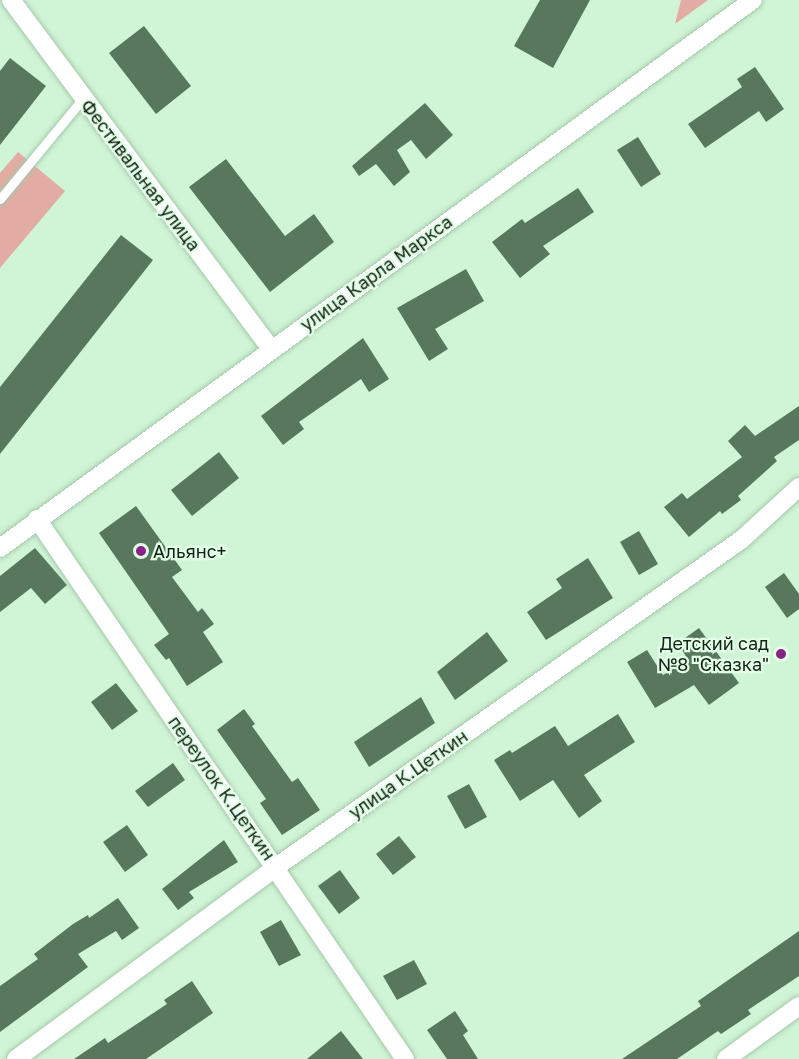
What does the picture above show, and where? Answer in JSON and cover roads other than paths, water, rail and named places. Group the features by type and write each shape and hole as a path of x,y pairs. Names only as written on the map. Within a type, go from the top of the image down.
{"street":[{"name":"Фестивальная улица","path":"11,0 272,349"},
{"name":"улица Карла Маркса","path":"0,548 753,0"},
{"name":"улица К.Цеткин","path":"16,1059 276,867 741,540 799,487"},
{"name":"переулок К.Цеткин","path":"37,519 405,1059"},
{"path":"726,1059 799,1006"}],"lane":[{"path":"0,199 84,97"}],"place":[{"name":"Альянс+","path":"141,551"},
{"name":"Детский сад №8 \"Сказка\"","path":"781,654"}]}
